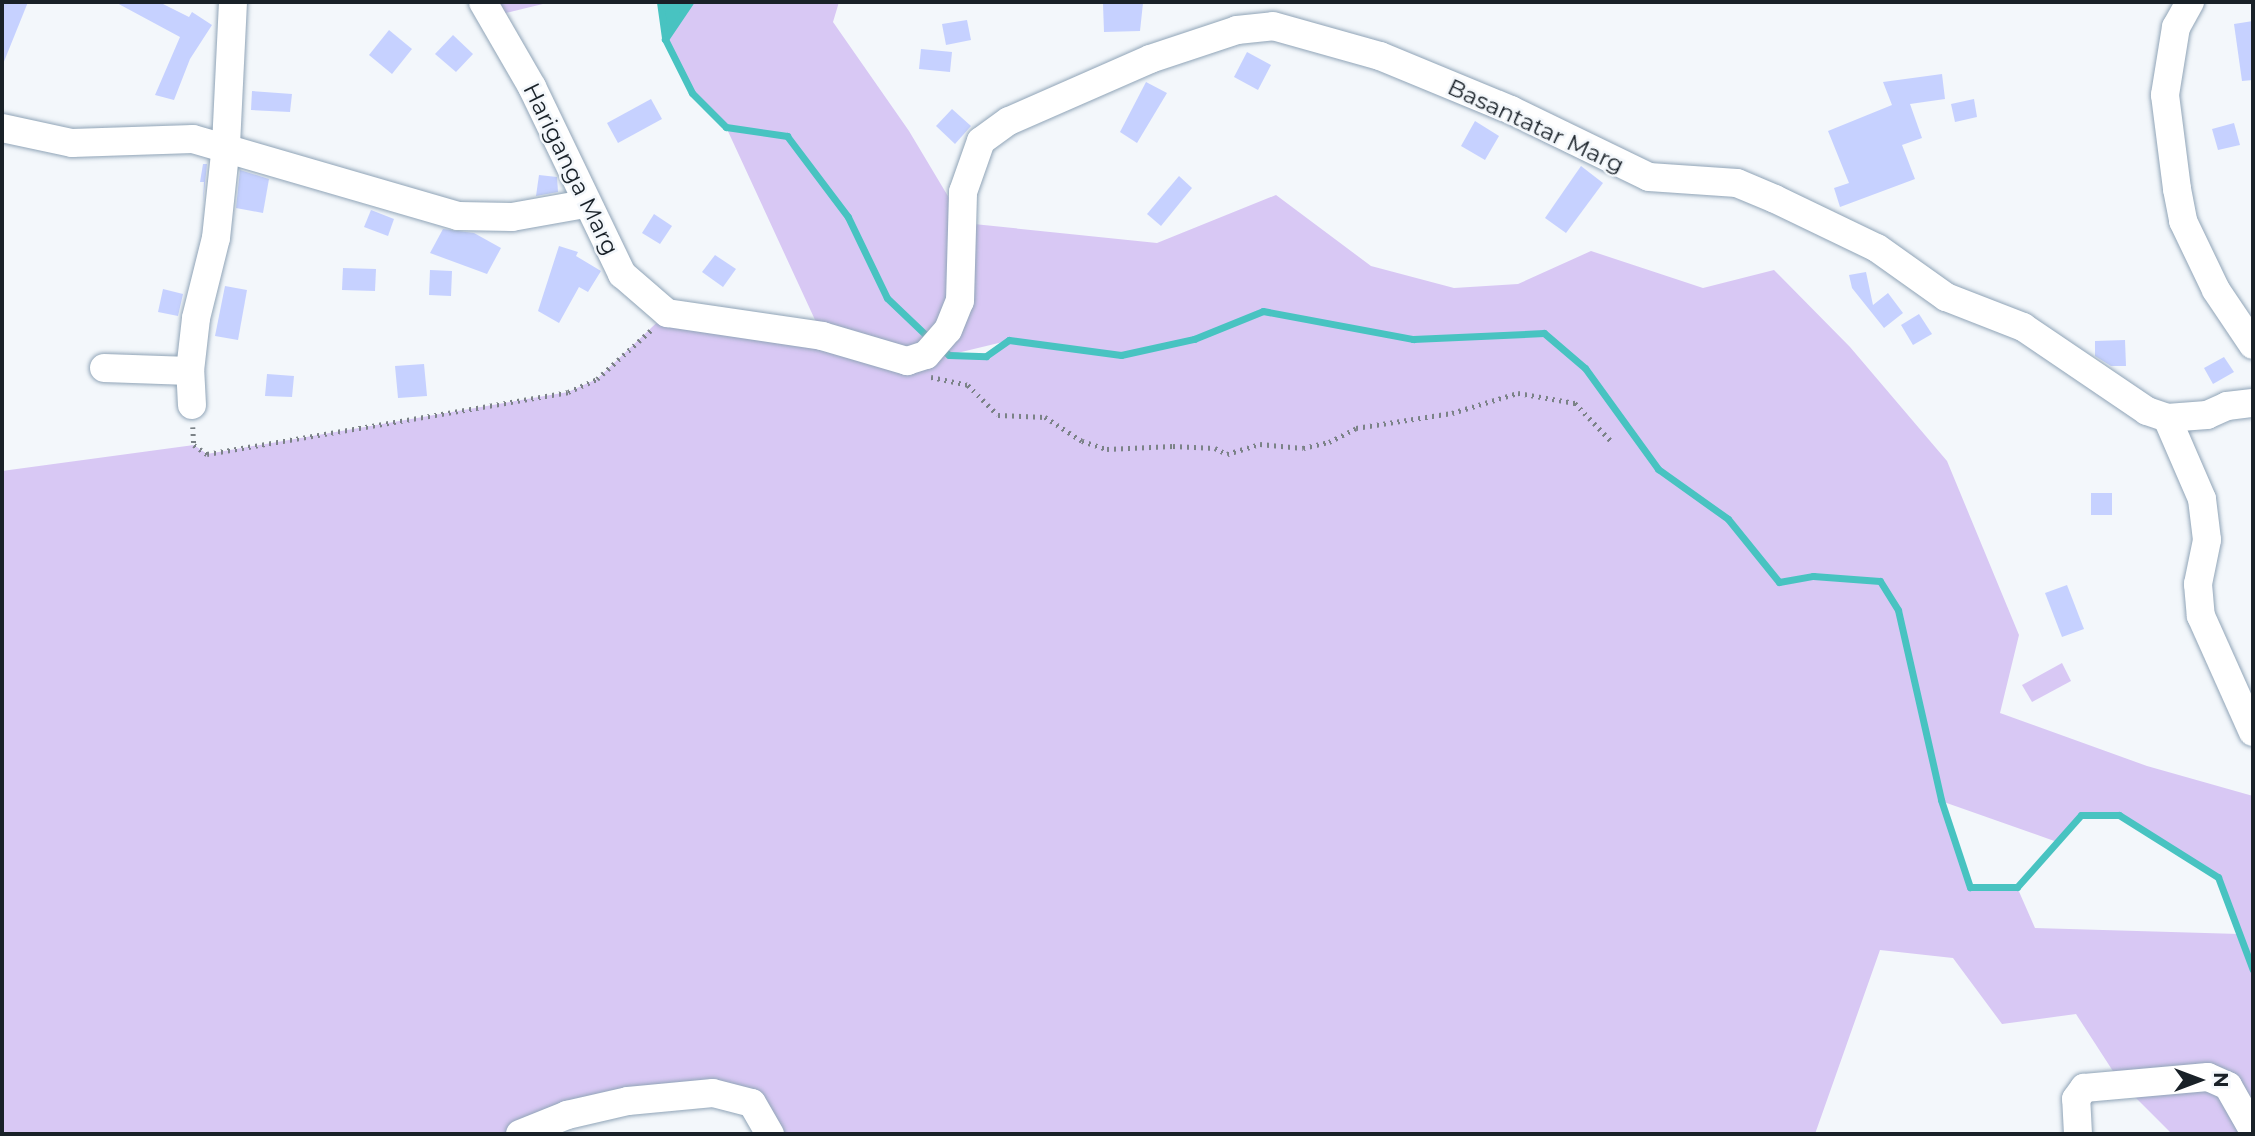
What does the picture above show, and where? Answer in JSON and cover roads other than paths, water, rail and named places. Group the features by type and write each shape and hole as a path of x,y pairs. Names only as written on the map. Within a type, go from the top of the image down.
{"street":[{"path":"192,405 190,371 196,318 216,238 226,145 233,2"},
{"name":"Hariganga Marg","path":"483,2 549,119 585,204 622,274 667,313 822,336 916,358 948,330"},
{"path":"2190,2 2176,27 2165,95 2177,189 2183,221 2216,290 2253,345"},
{"name":"Basantatar Marg","path":"948,330 960,301 962,192 981,141 1009,121 1150,59 1237,30 1273,26 1318,35 1380,56 1511,110 1649,177 1737,183 1775,199 1877,248 1946,297 2023,327 2117,393 2167,418"},
{"path":"2,128 72,142 193,139 226,145 458,216 512,217 585,204"},
{"path":"104,368 190,371"},
{"path":"2253,403 2227,406 2207,415 2167,418 2202,499 2207,540 2198,584 2201,616 2253,732"},
{"path":"2078,1134 2076,1099 2084,1088 2208,1077 2228,1086 2253,1130"},
{"path":"520,1134 567,1115 616,1104 713,1093 752,1103 770,1134"}],"water":[{"path":"660,2 690,2 665,39"}],"waterway":[{"path":"660,2 665,38"},
{"path":"690,2 665,39 692,93 726,127 787,136 848,217 887,298 932,341"},
{"path":"942,349 949,355 986,356 1009,340 1121,355 1194,339 1263,311 1413,339 1544,333 1585,368 1658,469 1728,519 1779,582 1813,576 1880,581 1898,610 1941,800 1970,887 2017,887 2081,815 2119,815 2218,877 2253,970"}]}
